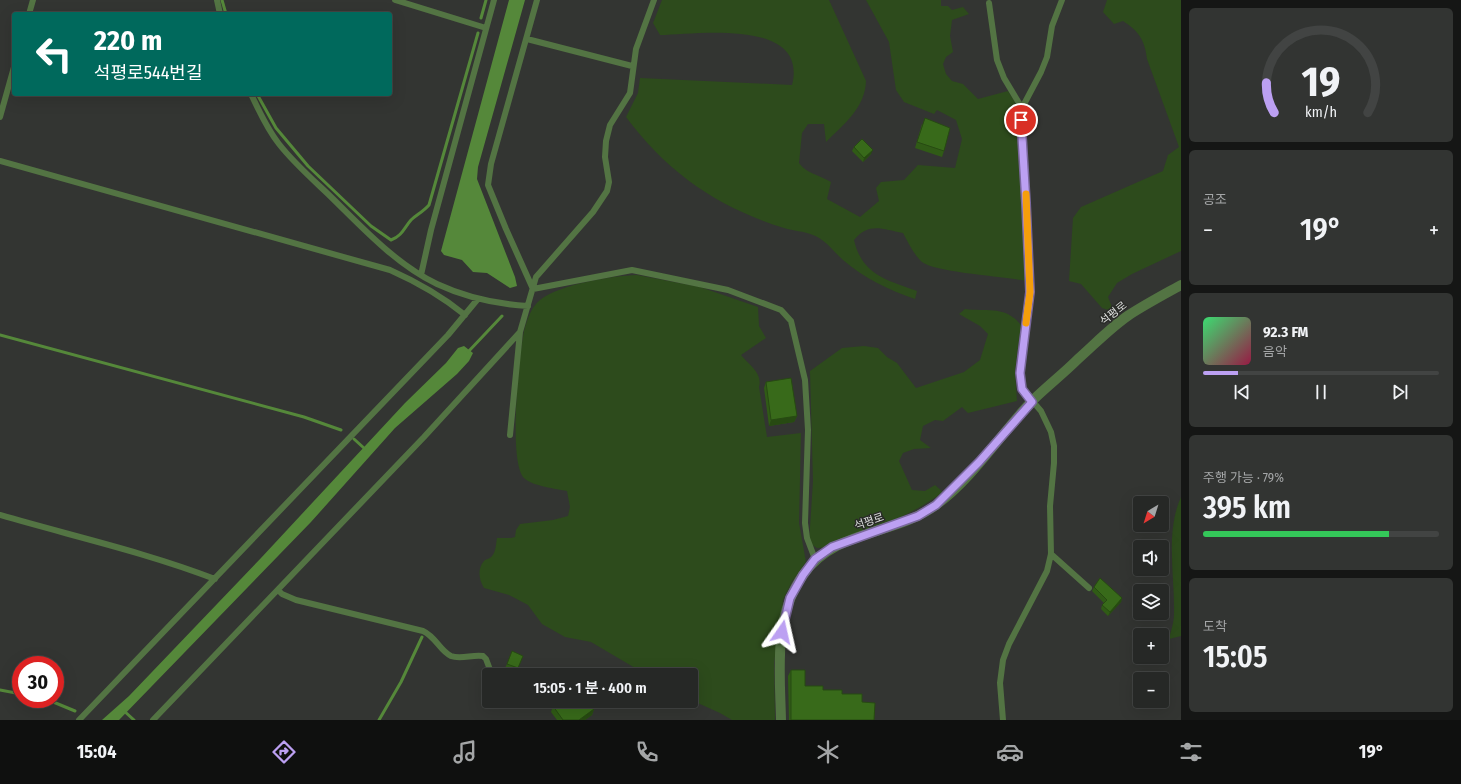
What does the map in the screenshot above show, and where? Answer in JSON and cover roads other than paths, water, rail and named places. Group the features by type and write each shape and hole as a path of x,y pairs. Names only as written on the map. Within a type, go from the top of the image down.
{"street":[{"name":"석평로","path":"781,720 780,670 784,621 794,589 815,559 832,547 918,516 936,505 979,462 1032,402 1127,316 1181,285"}],"lane":[{"path":"30,12 33,0"},
{"path":"217,0 220,12"},
{"path":"395,0 486,28"},
{"path":"422,275 431,230 494,0"},
{"path":"533,289 488,185 491,164 538,0"},
{"path":"510,436 520,332 536,277 592,212 607,191 609,182 605,157 606,140 610,125 630,93 632,66 636,49 654,0"},
{"path":"1002,720 1000,683 1003,660 1009,644 1047,571 1051,554 1050,506 1054,446 1046,420 1041,411 1022,389 1020,373 1030,292 1021,138 1022,108 1042,72 1047,57 1052,26 1062,0"},
{"path":"990,3 997,60 1004,78 1022,108"},
{"path":"527,38 632,66"},
{"path":"0,117 12,74"},
{"path":"252,96 270,131 291,157 366,231 399,260 422,275 460,294 477,300 528,306"},
{"path":"0,161 390,270 424,286 452,304 466,316"},
{"path":"533,289 632,270 728,290 781,310 791,321 805,380 808,430 805,523 807,538 815,559"},
{"path":"79,720 466,316 477,300"},
{"path":"152,720 424,437 520,332"},
{"path":"0,515 73,537 149,556 215,579"},
{"path":"1051,554 1089,588"},
{"path":"278,590 282,594 296,600 424,631 435,639 451,656 483,656 486,659 489,668"}],"waterway":[{"path":"222,0 225,12"},
{"path":"481,18 486,0"},
{"path":"258,96 276,128 308,166 371,226 391,240 400,234 411,220 429,205 478,33"},
{"path":"468,352 502,316"},
{"path":"0,335 304,417 341,430"},
{"path":"354,439 365,449"},
{"path":"379,720 401,682 422,637"},
{"path":"0,690 12,692"},
{"path":"64,706 75,711"},
{"path":"123,710 134,720"}]}
